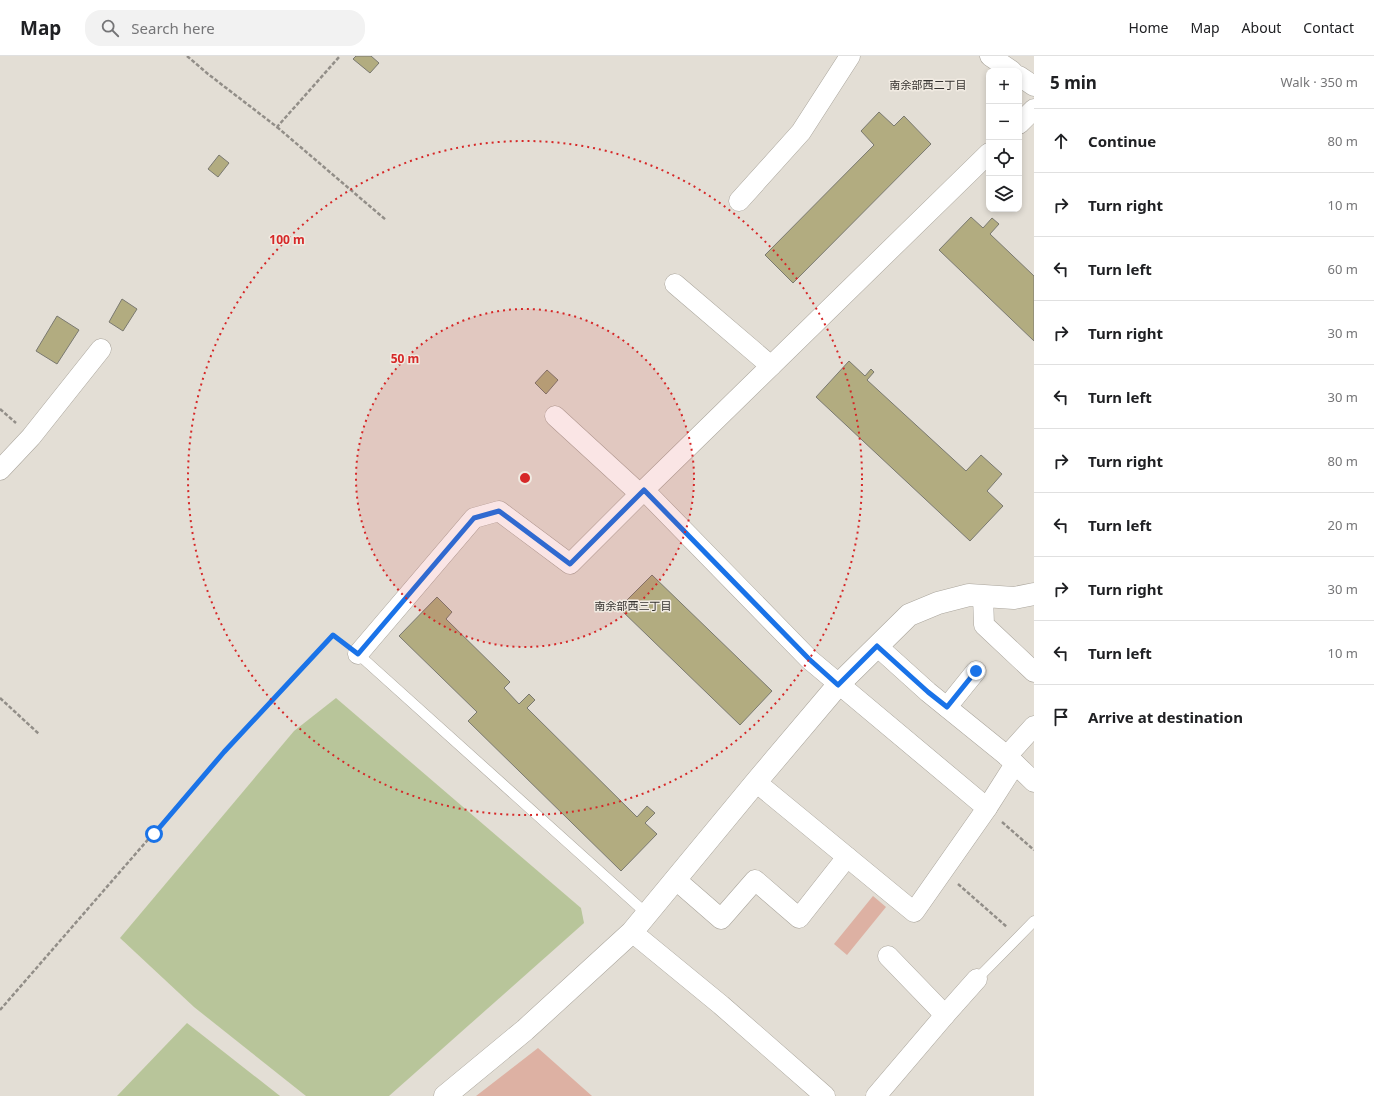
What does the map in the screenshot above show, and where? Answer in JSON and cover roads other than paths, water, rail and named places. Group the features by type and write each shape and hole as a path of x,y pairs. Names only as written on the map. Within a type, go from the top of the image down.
{"street":[{"path":"739,201 800,132 850,56"},
{"path":"990,56 1008,68"},
{"path":"1022,78 1034,86"},
{"path":"358,654 474,518 499,511 570,564 986,156"},
{"path":"675,284 771,366"},
{"path":"0,470 31,437 102,349"},
{"path":"555,416 642,492 809,659 838,685 987,808"},
{"path":"445,1096 525,1030 632,932 838,685 909,615 938,603 969,595 1014,598 1034,594"},
{"path":"983,596 984,625 1034,672"},
{"path":"877,646 928,692 1011,760 1034,782"},
{"path":"947,707 976,671"},
{"path":"756,782 914,912 987,808 1011,760 1034,726"},
{"path":"675,880 721,919 755,880 799,918 847,857"},
{"path":"632,932 721,1005 825,1096"},
{"path":"888,956 945,1014"},
{"path":"876,1096 945,1014 978,979"}],"lane":[{"path":"358,654 647,914"},
{"path":"978,979 1034,921"}],"district":[{"name":"南余部西二丁目","path":"928,85"},
{"name":"南余部西三丁目","path":"633,606"}]}
